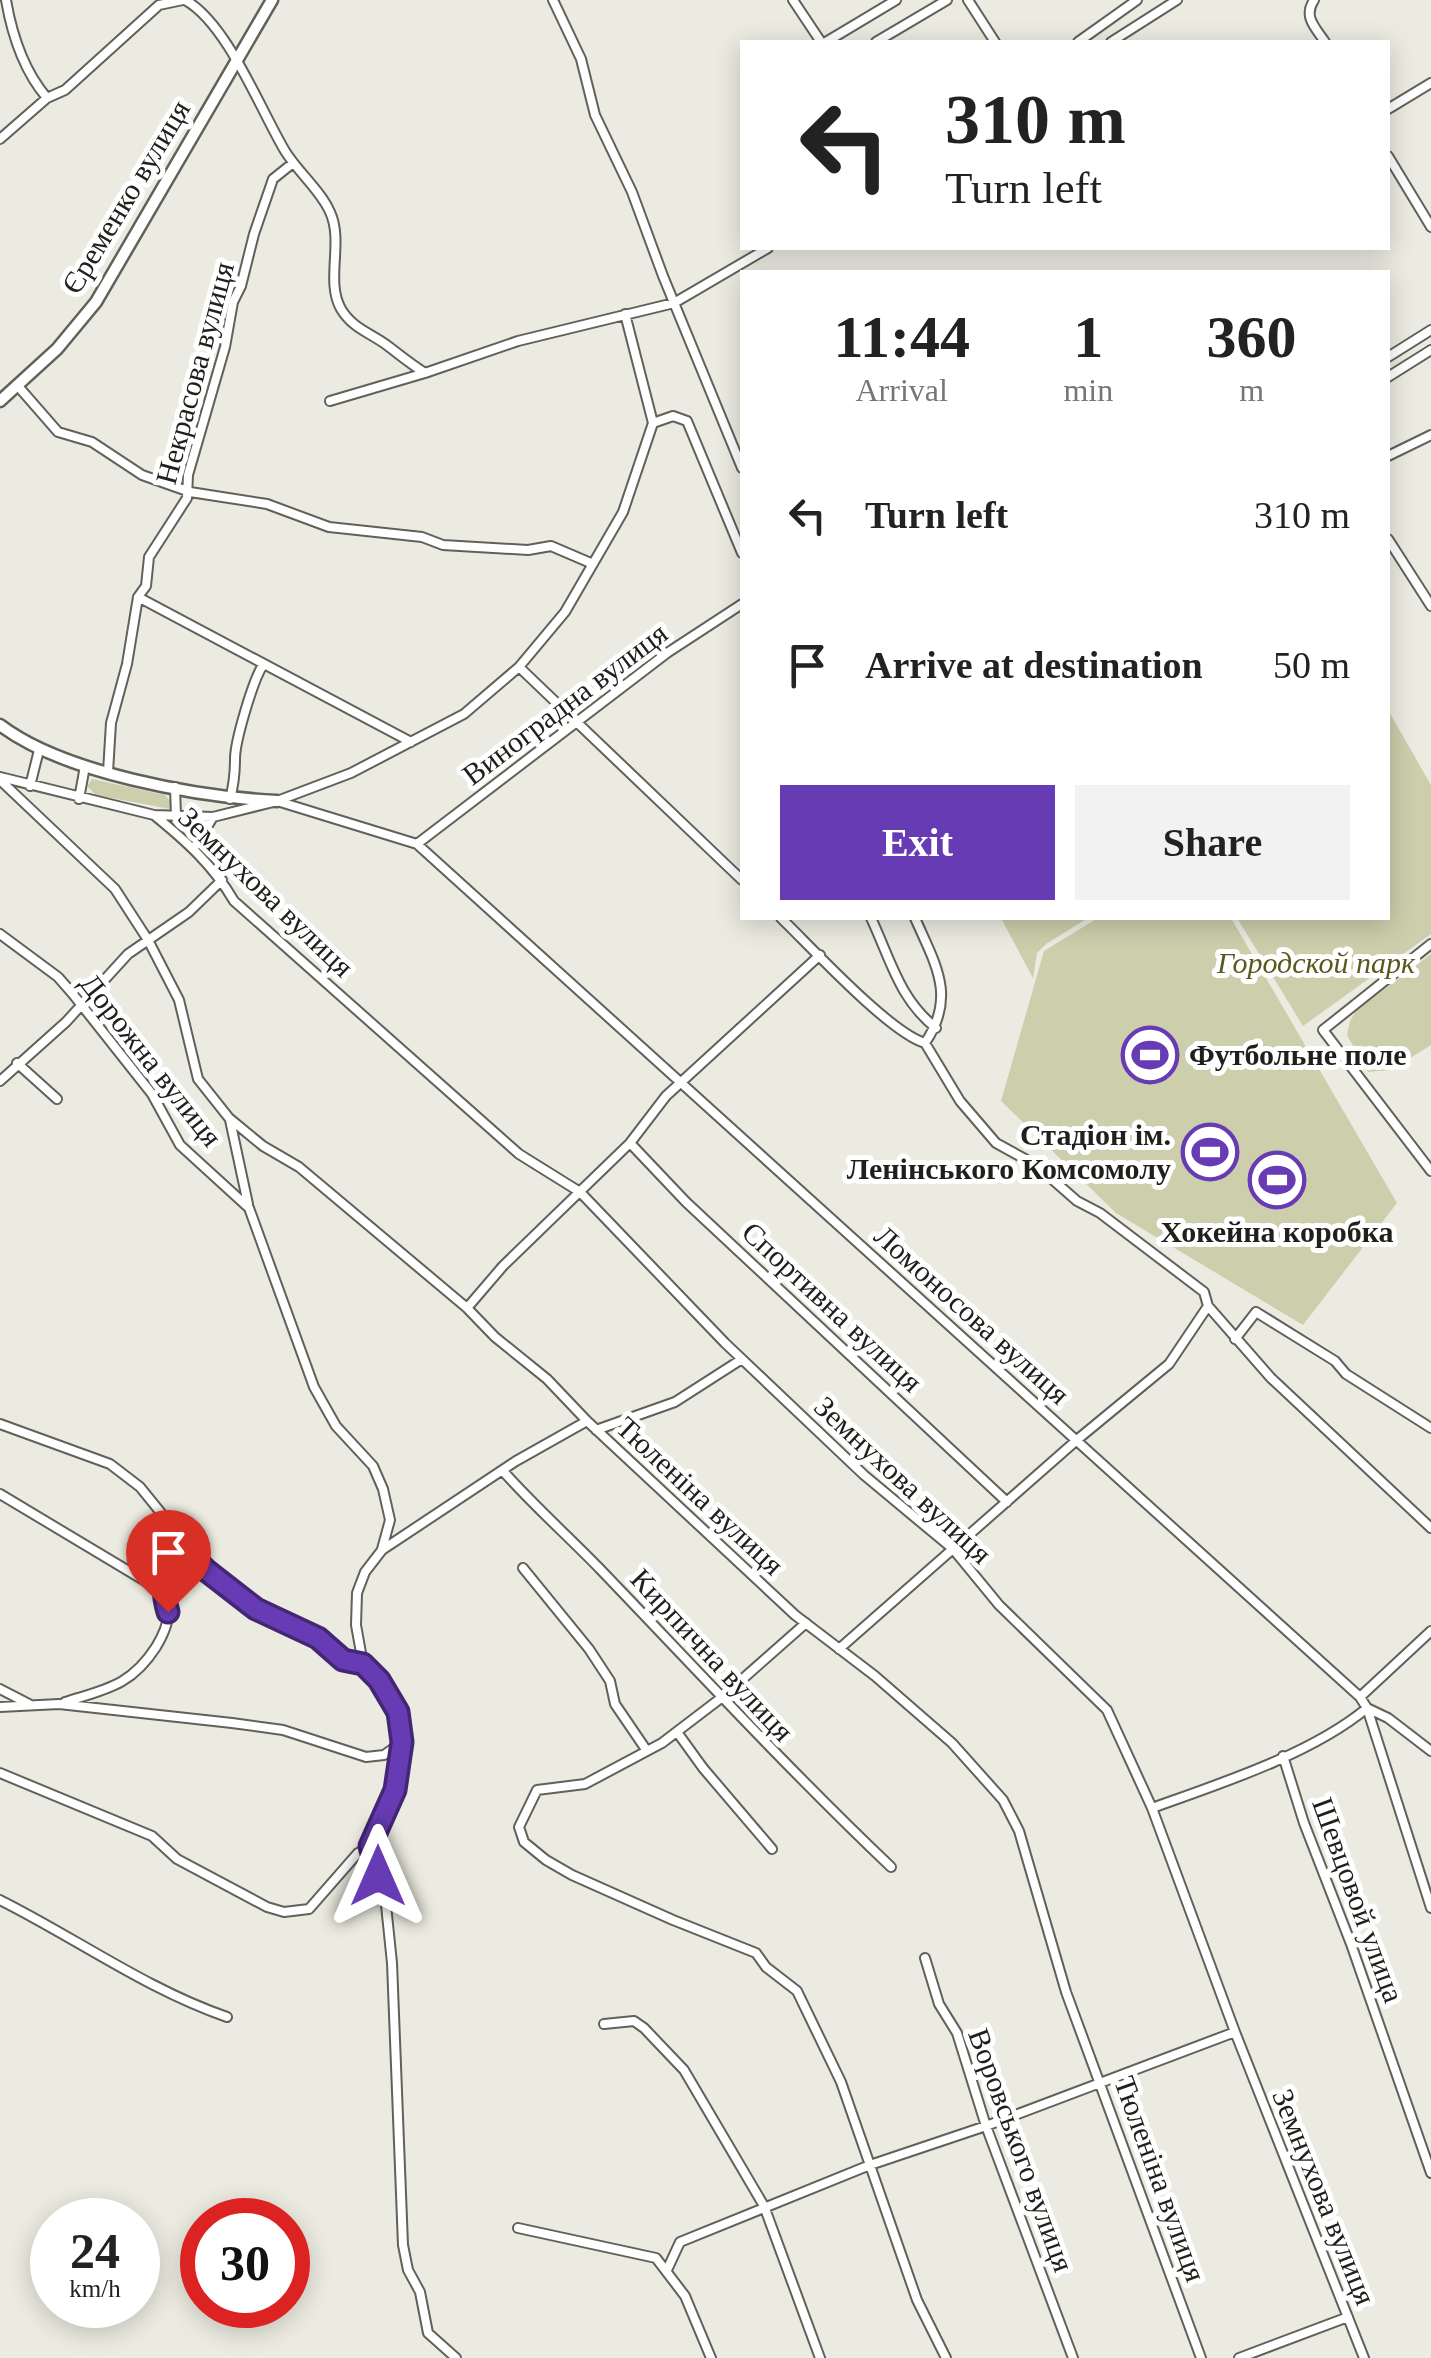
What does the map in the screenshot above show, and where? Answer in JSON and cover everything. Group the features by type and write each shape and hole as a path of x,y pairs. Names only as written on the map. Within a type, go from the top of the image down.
{"street":[{"path":"6,0 10,24 32,81 46,98"},
{"path":"0,139 46,98 65,90 160,6 185,0 200,8 236,61 293,163 330,211 335,232 336,300 343,313 358,329 388,345 425,373"},
{"name":"Єременко вулиця","path":"0,402 56,348 96,302 272,0"},
{"path":"553,0 574,42 595,114 632,192 740,463"},
{"path":"793,0 823,40"},
{"path":"827,40 896,0"},
{"path":"879,40 946,0"},
{"path":"968,0 994,40"},
{"path":"1081,40 1137,0"},
{"path":"1114,40 1177,0"},
{"path":"1314,0 1309,18 1324,40"},
{"path":"1390,108 1431,83"},
{"path":"1390,159 1431,228"},
{"name":"Некрасова вулиця","path":"108,772 111,723 127,664 138,597 146,586 149,557 187,498 188,475 254,234 272,179 293,163"},
{"path":"330,400 425,373 518,340 674,304 765,250"},
{"path":"0,778 154,815 213,817 277,801 351,774 464,714 519,667 565,612 623,512 653,423 625,314"},
{"path":"1390,356 1431,330"},
{"path":"1390,376 1431,350"},
{"path":"16,384 58,432 92,442 142,474 187,490 267,504 329,526 422,536 443,545 528,550 551,546 593,564"},
{"path":"653,423 667,416 687,421 740,547"},
{"path":"1390,455 1431,435"},
{"path":"1390,542 1431,606"},
{"path":"138,597 411,742"},
{"name":"Виноградна вулиця","path":"417,844 668,653 740,605"},
{"path":"230,799 236,778 235,758 255,677 263,665"},
{"path":"519,667 740,878"},
{"path":"0,725 39,750 85,766 230,799 277,801"},
{"path":"30,786 39,750"},
{"path":"79,799 85,766"},
{"name":"Тюленіна вулиця","path":"0,778 114,889 148,940 180,1000 198,1079 230,1118 263,1146 299,1167 466,1308 806,1623 952,1744 1004,1800 1018,1832 1066,1992 1201,2358"},
{"path":"176,787 176,816"},
{"name":"Ломоносова вулиця","path":"277,801 417,844 1360,1697 1382,1750 1431,1908"},
{"name":"Земнухова вулиця","path":"154,815 194,848 222,880 234,901 519,1154 580,1192 742,1360 864,1475 953,1549 999,1605 1107,1710 1152,1808 1235,2032 1364,2358"},
{"path":"194,848 213,817"},
{"path":"0,1080 82,1005 128,954 189,912 222,880"},
{"path":"783,920 912,1039 926,1043 960,1101 996,1143 1036,1165 1077,1200 1100,1212 1204,1292 1208,1306 1235,1339 1340,1446 1431,1528"},
{"path":"873,920 899,983 913,1006 936,1028"},
{"path":"917,920 940,978 943,998 936,1028 926,1043"},
{"name":"Дорожна вулиця","path":"0,934 58,978 152,1094 180,1145 249,1208 314,1387 336,1426 372,1466 382,1489 390,1520 382,1550"},
{"path":"1431,944 1323,1030 1431,1172"},
{"path":"466,1308 630,1142 666,1096 820,955"},
{"path":"17,1064 57,1099"},
{"path":"230,1118 249,1208"},
{"name":"Спортивна вулиця","path":"630,1142 686,1202 1007,1502"},
{"path":"839,1648 1170,1364 1208,1306"},
{"path":"1235,1339 1256,1312 1431,1428"},
{"path":"596,1430 676,1402 742,1360"},
{"path":"363,1664 356,1624 357,1593 365,1572 382,1550 587,1421"},
{"path":"0,1424 110,1464 140,1486 183,1547 207,1571 256,1609 318,1638 343,1660 363,1664 379,1680 398,1712 402,1742 395,1790 370,1846 358,1853 309,1909 284,1912 178,1859 152,1836 0,1773"},
{"name":"Кирпична вулиця","path":"502,1471 795,1776 890,1868"},
{"path":"0,1494 162,1591"},
{"path":"59,1704 115,1688 143,1668 163,1636 168,1612 162,1591 172,1556 183,1547"},
{"path":"523,1568 590,1649 610,1681 614,1704 647,1751"},
{"path":"806,1623 722,1698 647,1751 585,1784 537,1790 518,1827 524,1842 558,1868 756,1952 766,1966 797,1991 841,2082 918,2300 946,2358"},
{"path":"1360,1697 1431,1631"},
{"path":"0,1689 29,1704"},
{"path":"0,1707 59,1704 283,1730 366,1757 384,1755 402,1742"},
{"path":"1152,1808 1284,1756 1350,1721 1366,1708 1388,1718 1431,1751"},
{"path":"677,1732 772,1849"},
{"name":"Шевцовой улица","path":"1284,1756 1304,1823 1431,2173"},
{"path":"370,1846 386,1905 392,1963 403,2245 408,2270 420,2292 428,2333 456,2358"},
{"path":"0,1900 182,2001 227,2017"},
{"name":"Воровського вулиця","path":"925,1958 939,2004 957,2033 986,2126 1073,2358"},
{"path":"604,2024 634,2021 684,2070 764,2206 820,2358"},
{"path":"667,2270 680,2242 764,2206 1235,2032"},
{"path":"518,2228 656,2258 685,2296 711,2358"},
{"path":"1238,2358 1348,2317"}],"green space":[{"name":"Городской парк","path":"1390,713 1431,785 1431,934 1303,1026 1238,920 1390,920"},
{"path":"92,779 165,795 171,802 170,809 96,795 87,786"},
{"path":"1002,920 1085,920 1037,953 1033,978"},
{"name":"Стадіон ім. Ленінського Комсомолу","path":"1095,920 1232,920 1397,1203 1303,1325 1116,1213 1001,1101 1044,951"},
{"path":"1431,954 1431,1045 1391,1070 1368,1072 1347,1035 1350,1021 1356,1011"}],"place":[{"name":"Футбольне поле","path":"1150,1055"},
{"name":"Стадіон ім. Ленінського Комсомолу","path":"1210,1152"},
{"name":"Хокейна коробка","path":"1277,1180"}],"route":[{"path":"168,1612 162,1591 172,1556 183,1547 256,1609 318,1638 343,1660 363,1664 379,1680 398,1712 402,1742 395,1790 370,1846 378,1876"}]}
